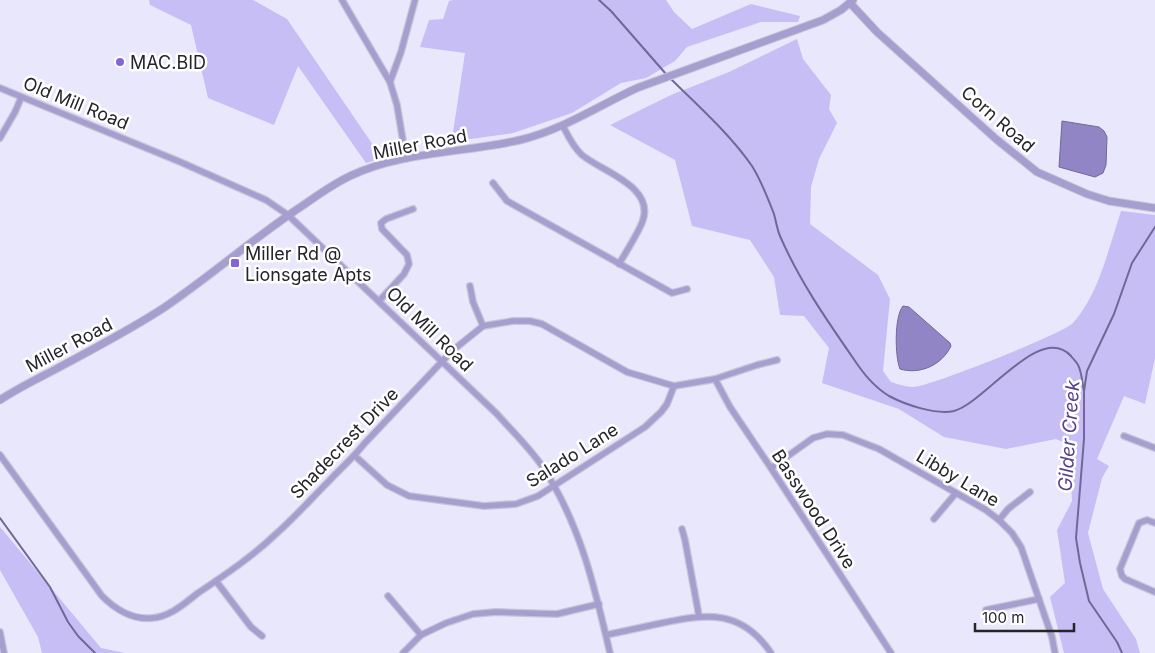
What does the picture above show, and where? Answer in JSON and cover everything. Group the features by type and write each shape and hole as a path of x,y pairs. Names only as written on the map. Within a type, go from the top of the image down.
{"street":[{"path":"342,0 390,82 397,105 406,159"},
{"path":"390,82 415,0"},
{"name":"Miller Road","path":"0,400 116,337 153,314 288,215 328,188 351,176 381,164 521,140 563,126 608,101 670,76 823,20 851,2"},
{"name":"Corn Road","path":"851,2 878,32 996,139 1037,172 1087,194 1109,201 1155,208"},
{"name":"Old Mill Road","path":"0,88 178,161 266,200 288,215 497,414 542,466 566,507 579,536 599,604 610,653"},
{"path":"0,138 21,98"},
{"path":"563,126 580,153 625,182 639,195 642,203 643,220 619,264"},
{"path":"492,183 507,201 672,294 687,289"},
{"path":"379,301 404,274 408,264 406,254 382,229 381,223 386,219 413,209"},
{"path":"470,286 473,302 483,326"},
{"name":"Shadecrest Drive","path":"0,455 97,590 116,608 137,617 158,617 172,611 216,581 276,534 355,456 442,361 483,326 513,320 542,324 627,372 674,386 715,380 777,360"},
{"name":"Basswood Drive","path":"715,380 730,407 891,653"},
{"name":"Salado Lane","path":"355,456 392,488 409,496 484,506 508,506 532,499 622,442 657,417 667,404 674,386"},
{"name":"Libby Lane","path":"771,468 813,438 833,433 879,448 976,503 999,520 1012,533 1021,547 1052,638 1055,653"},
{"path":"1124,436 1155,448"},
{"path":"999,520 1030,492"},
{"path":"934,519 956,493"},
{"path":"1155,523 1147,520 1139,523 1120,570 1125,579 1155,592"},
{"path":"682,529 699,616"},
{"path":"216,581 251,627 262,636"},
{"path":"388,596 420,635"},
{"path":"986,610 1039,599"},
{"path":"403,653 420,635 446,623 473,614 496,612 557,614 599,604"},
{"path":"606,636 699,616 713,616 736,623 757,636 771,653"},
{"path":"0,632 4,653"}],"shaded area":[{"path":"149,0 253,0 287,19 373,145 392,155 366,163 298,66 274,125 208,98 191,25 150,5"},
{"path":"666,0 674,12 692,29 751,4 800,16 798,22 761,22 687,47 675,61 646,78 621,83 572,113 513,133 471,139 452,139 465,53 420,47 429,20 443,19 449,1"},
{"path":"797,39 803,59 831,95 829,109 837,123 819,159 811,187 810,224 878,275 890,299 883,371 891,382 910,387 924,385 996,359 1064,329 1073,323 1090,298 1102,270 1121,211 1155,215 1155,358 1145,404 1124,396 1097,459 1109,466 1102,478 1088,533 1103,589 1136,639 1140,653 1064,653 1050,597 1065,583 1057,530 1072,501 1069,445 1056,439 1006,449 944,437 899,409 822,383 829,348 804,316 780,315 774,277 750,240 692,226 675,160 610,125 671,95 729,72"},
{"path":"1062,121 1099,127 1104,131 1107,137 1106,165 1103,173 1095,177 1059,167"},
{"path":"903,306 909,307 950,343 951,346 947,353 930,367 915,371 900,369 896,337 898,319"},
{"path":"0,527 101,648 125,653 42,653 38,637 0,570"}],"waterway":[{"path":"599,0 611,11 666,74"},
{"path":"670,78 723,131 752,166 772,209 777,228 787,252 804,284 861,369 873,384 883,392 912,406 939,412 954,411 967,405 1029,356 1044,349 1058,348 1071,356 1077,364 1084,391"},
{"name":"Gilder Creek","path":"1122,653 1117,642 1089,601 1076,538 1084,439 1084,391 1087,371 1114,314 1132,263 1155,227"},
{"path":"0,518 50,587 68,622 78,636 95,653"}],"place":[{"name":"MAC.BID","path":"120,62"},
{"name":"Miller Rd @ Lionsgate Apts","path":"235,263"}]}
